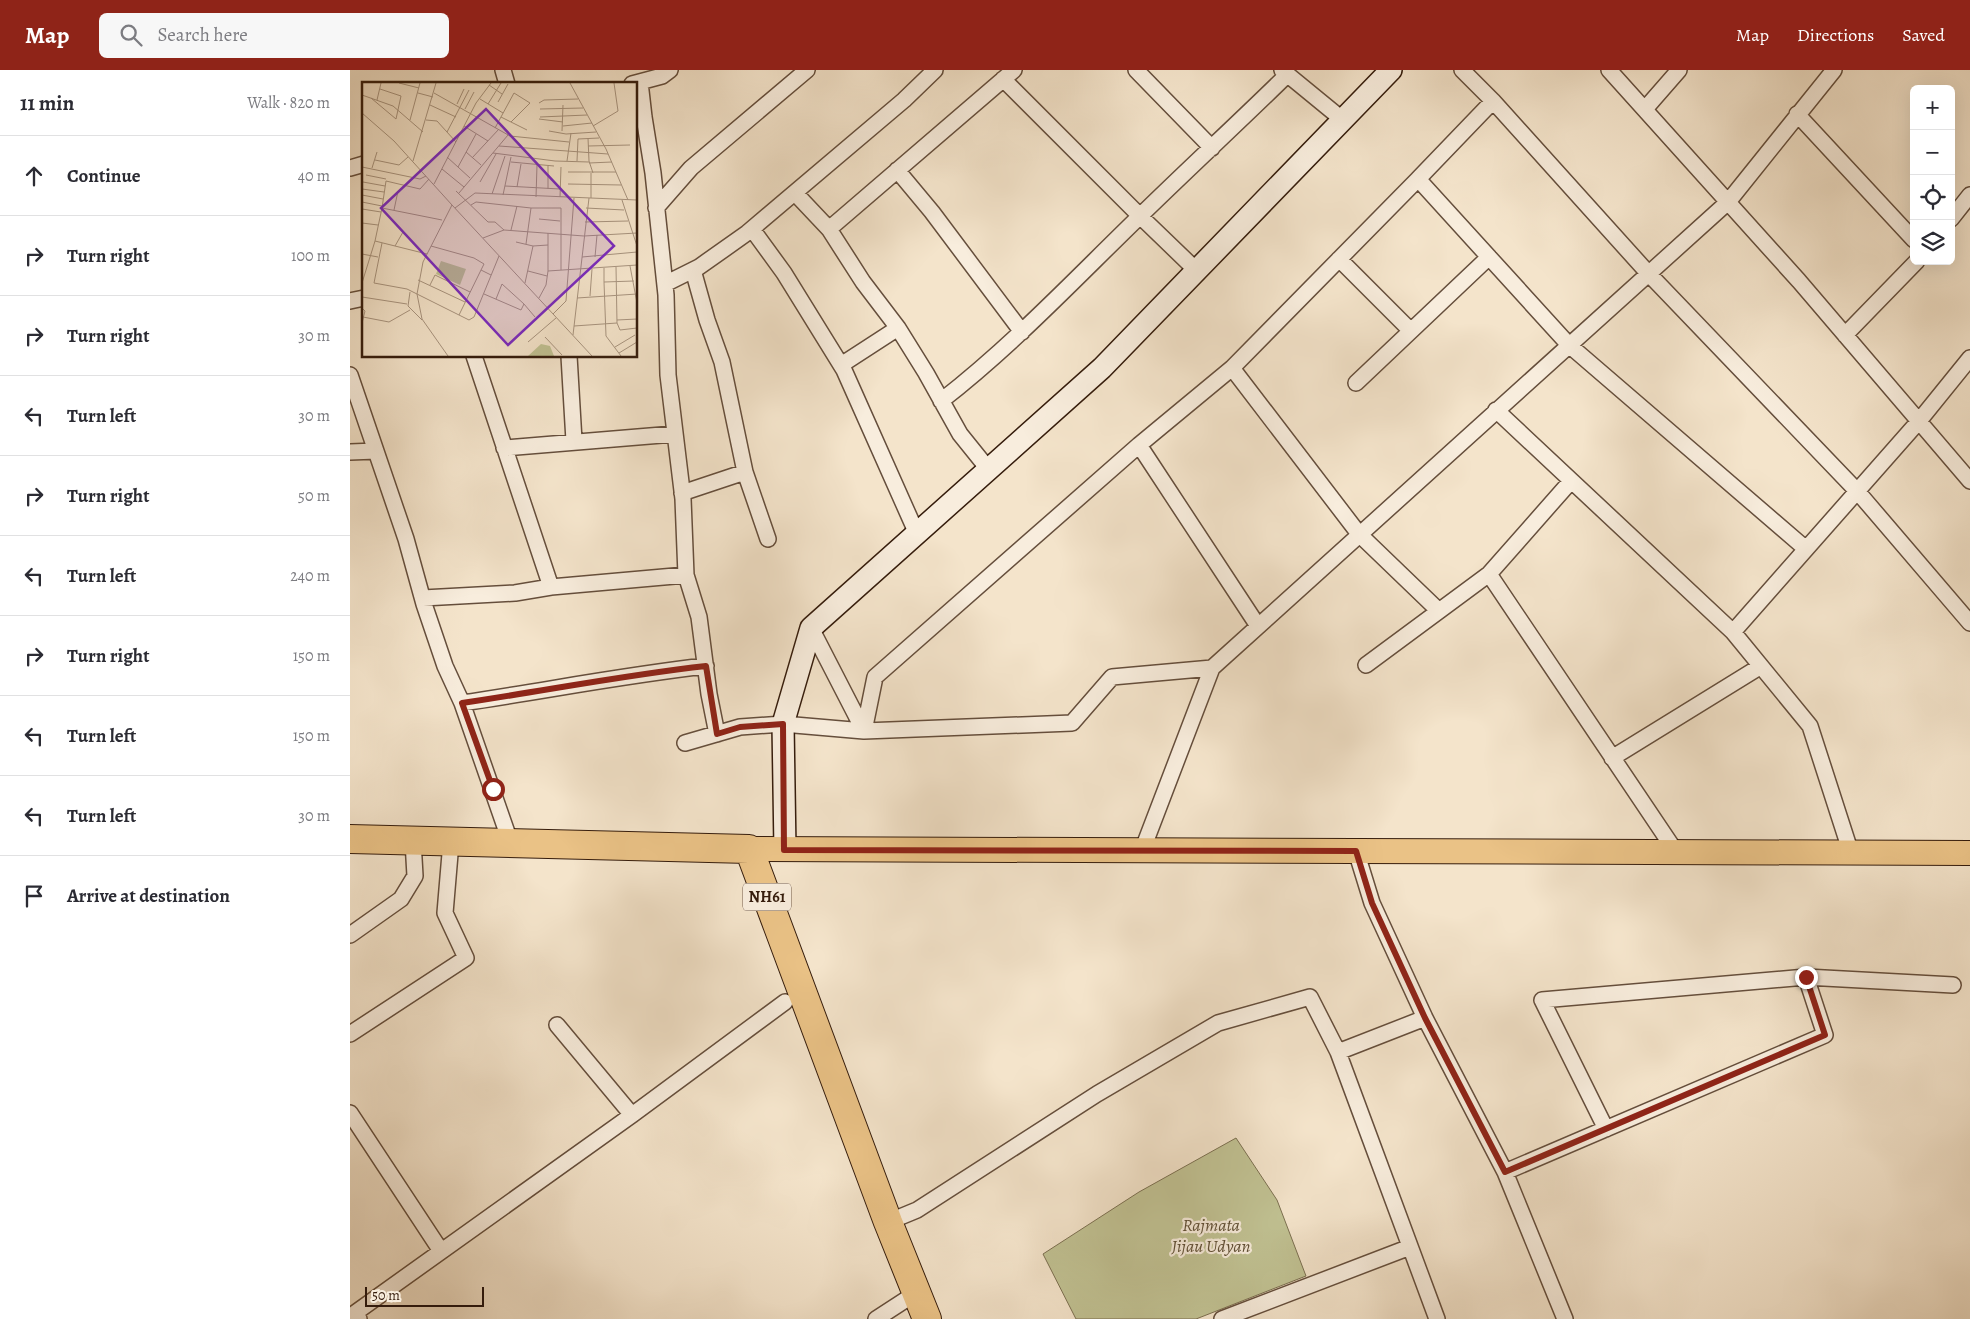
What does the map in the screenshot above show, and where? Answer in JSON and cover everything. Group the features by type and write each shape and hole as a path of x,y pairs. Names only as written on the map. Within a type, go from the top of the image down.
{"highway":[{"path":"350,839 749,849"},
{"name":"NH61","path":"749,849 926,1319"}],"main road":[{"path":"749,849 1970,853"}],"street":[{"path":"670,70 662,76 644,78 665,284 668,375 682,492 686,575 699,617 717,734"},
{"path":"656,208 691,168 807,70"},
{"path":"665,284 693,270 752,229 866,130 904,100 935,70"},
{"path":"1136,70 1212,148"},
{"path":"784,850 783,724 811,628 1102,368 1392,70"},
{"path":"1462,70 1493,101 1648,273 1857,491 1970,623"},
{"path":"1609,70 1845,335 1970,481"},
{"path":"1645,110 1679,70"},
{"path":"1142,851 1212,668 1728,202 1834,70"},
{"path":"941,401 979,371 1022,332 1212,148 1285,72 1343,120"},
{"path":"829,229 1008,74 1140,216 1197,270"},
{"path":"864,730 875,677 1139,445 1232,368 1493,101"},
{"path":"1797,114 1910,236"},
{"path":"896,170 932,212 1022,332"},
{"path":"1418,179 1569,345 1806,549"},
{"path":"795,193 829,229 863,282 898,328 960,434 989,470"},
{"path":"1955,215 1970,196"},
{"path":"752,229 784,273 841,365 884,456 917,534"},
{"path":"1356,383 1489,257"},
{"path":"1339,259 1411,331"},
{"path":"1845,335 1913,265"},
{"path":"693,270 707,320 722,362 745,472 768,539"},
{"path":"841,365 898,328"},
{"path":"475,358 551,587"},
{"path":"569,358 574,441"},
{"path":"1733,632 1919,421 1970,358"},
{"path":"1232,368 1360,534 1439,611"},
{"path":"350,375 406,539 422,598 445,666 462,703 511,844"},
{"path":"1496,410 1733,632 1810,726 1851,853"},
{"path":"504,448 674,434"},
{"path":"1139,445 1258,626"},
{"path":"350,452 376,451"},
{"path":"682,492 745,472"},
{"path":"1366,665 1489,574 1571,481"},
{"path":"1489,574 1676,852"},
{"path":"422,598 515,593 551,587 686,575"},
{"path":"811,628 864,730"},
{"path":"462,703 600,680 706,666"},
{"path":"1612,758 1761,666"},
{"path":"685,743 740,727 783,724 864,730 1072,723 1112,676 1212,668"},
{"path":"350,935 401,899 415,876 412,841"},
{"path":"350,1034 466,958 445,913 451,842"},
{"path":"1356,851 1372,903 1425,1018 1505,1172 1565,1319"},
{"path":"1505,1172 1825,1035 1806,977"},
{"path":"1606,1129 1542,1000 1806,977 1953,985"},
{"path":"888,1222 916,1210 1097,1094 1218,1024 1310,997 1338,1052 1437,1319"},
{"path":"355,1313 632,1115 785,1002"},
{"path":"1338,1052 1425,1018"},
{"path":"557,1025 632,1115"},
{"path":"350,1113 441,1251"},
{"path":"1222,1319 1410,1247"},
{"path":"876,1319 916,1293"}],"green space":[{"name":"Rajmata Jijau Udyan","path":"1236,1138 1277,1200 1306,1276 1196,1319 1076,1319 1043,1254 1139,1192"}],"route":[{"path":"493,789 462,703 600,680 706,666 709,694 717,734 740,727 783,724 784,850 1356,851 1372,903 1425,1018 1505,1172 1825,1035 1806,977"}]}
